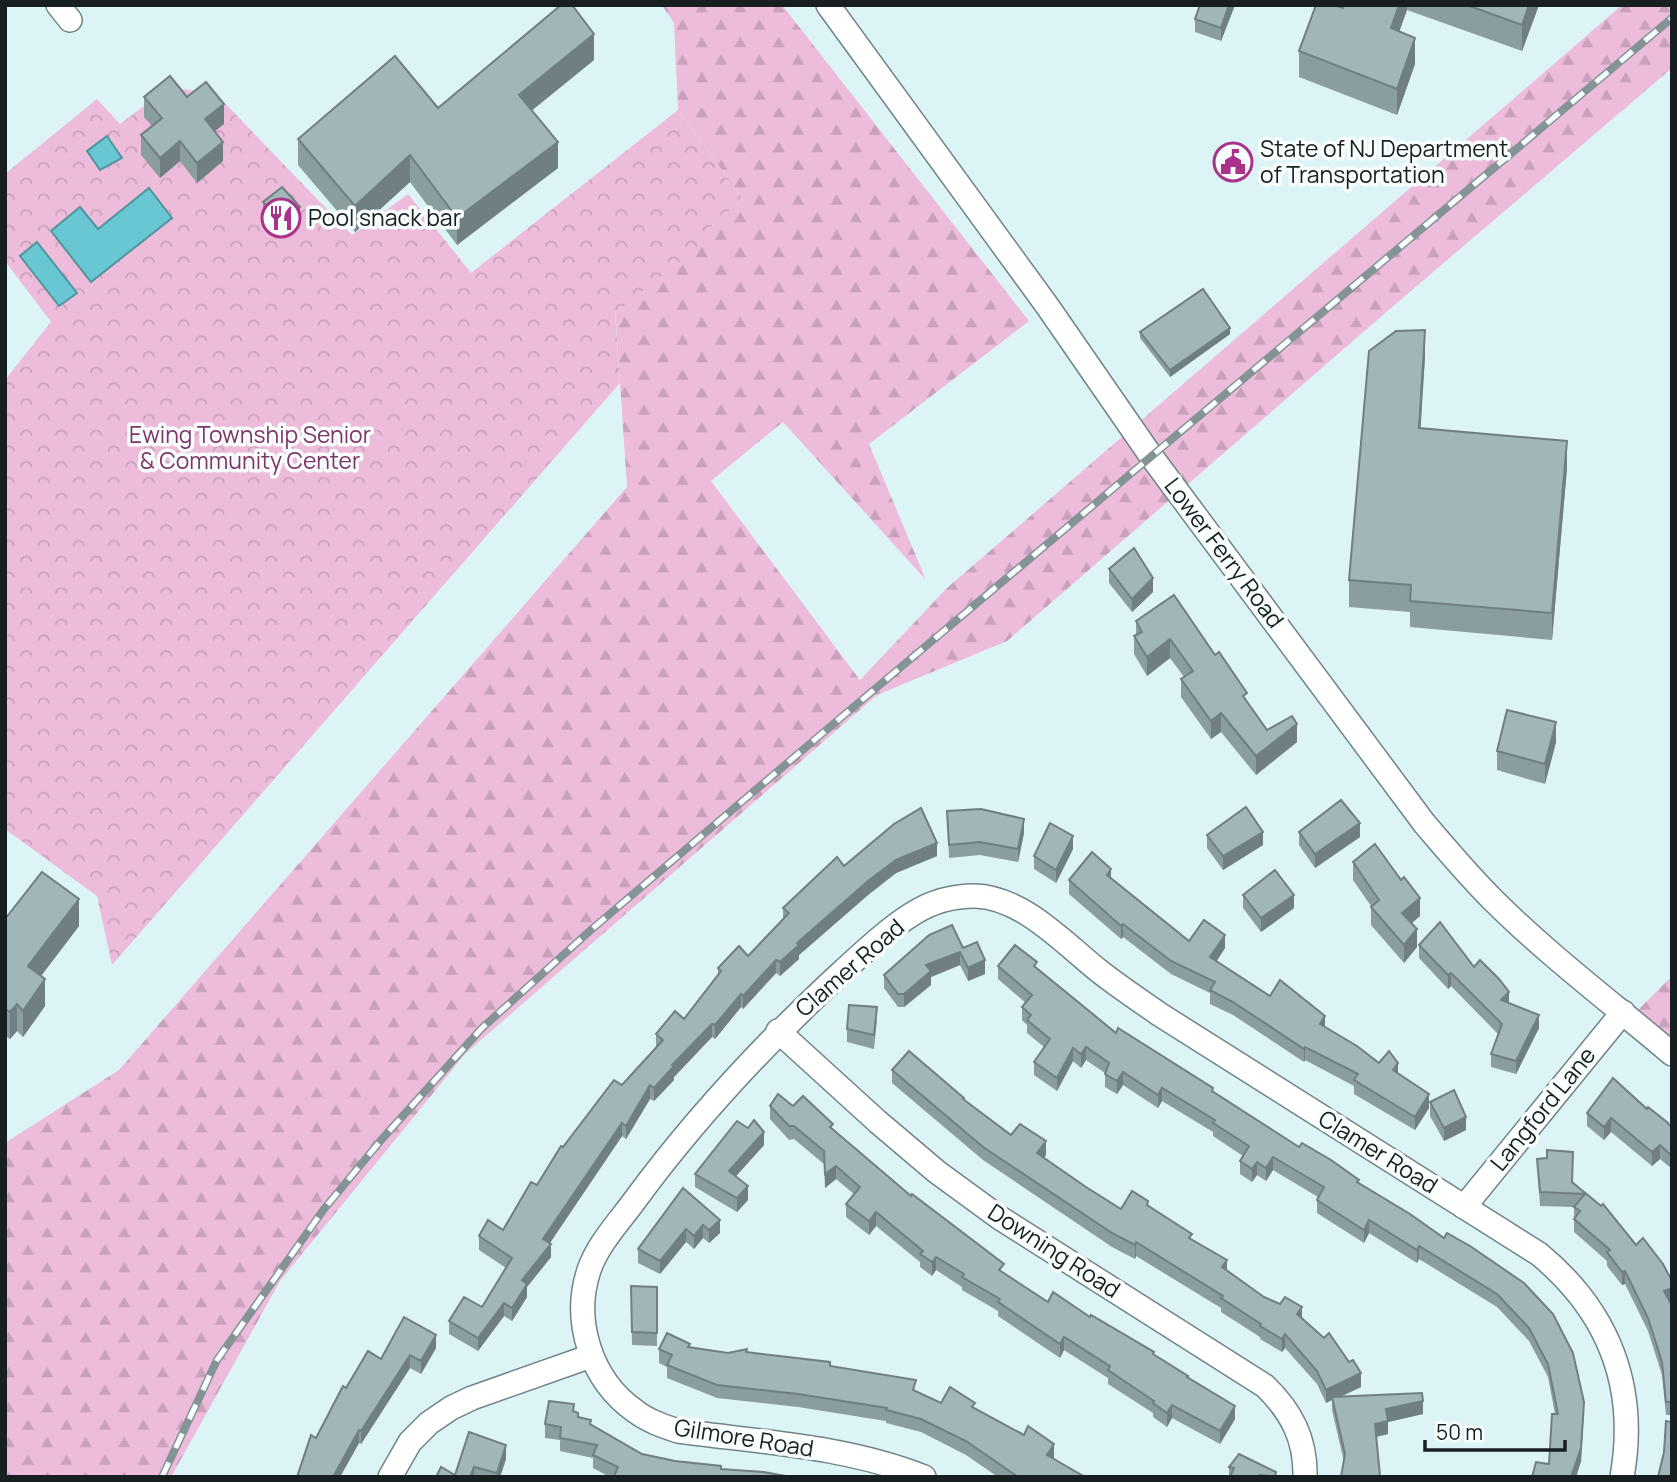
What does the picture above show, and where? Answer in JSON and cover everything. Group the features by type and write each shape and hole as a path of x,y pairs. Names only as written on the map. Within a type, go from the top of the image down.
{"street":[{"name":"Lower Ferry Road","path":"828,5 1023,272 1151,456 1424,823 1493,900 1672,1054"},
{"name":"Clamer Road","path":"591,1356 583,1316 589,1270 600,1246 671,1151 725,1087 778,1031 852,963 912,914 933,903 954,897 977,896 1001,900 1021,909 1159,1014 1539,1254 1580,1293 1611,1345 1625,1400 1627,1441 1622,1477"},
{"name":"Langford Lane","path":"1464,1207 1623,1012"},
{"name":"Downing Road","path":"778,1031 927,1164 1000,1218 1265,1386 1281,1401 1293,1420 1302,1443 1305,1477"},
{"path":"390,1477 410,1442 429,1423 451,1408 591,1356"},
{"name":"Gilmore Road","path":"591,1356 601,1376 617,1396 655,1423 678,1431 858,1455 892,1464 924,1477"}],"green space":[{"path":"662,5 782,5 1029,321 869,444 926,580 783,422 711,481 860,680 947,588 1622,5 1672,5 1672,68 1007,641 877,695 465,1054 280,1281 171,1477 5,1477 5,1143 119,1070 627,487 615,308 743,199 678,110 674,23"},
{"name":"Ewing Township Senior & Community Center","path":"169,87 216,94 352,235 408,194 471,273 678,110 743,199 700,236 704,242 615,313 620,383 112,965 97,896 5,829 5,380 51,322 5,261 5,174 97,99 120,124"},
{"path":"1672,976 1672,1056 1628,1020"}],"water":[{"path":"107,136 122,158 100,170 87,151"},
{"path":"149,188 172,218 91,282 51,231 80,207 98,229"},
{"path":"37,242 77,293 59,306 20,256"}],"building":[{"path":"561,5 572,5 594,34 519,95 558,142 457,218 410,155 355,206 298,139 395,56 438,108"},
{"path":"1200,5 1229,5 1221,28 1195,19"},
{"path":"1316,5 1343,8 1344,5 1399,5 1391,28 1415,38 1397,89 1299,51"},
{"path":"1467,5 1529,5 1522,25"},
{"path":"170,76 187,97 206,82 224,104 205,119 223,142 197,163 180,141 160,158 141,135 162,118 144,97"},
{"path":"282,187 300,207 280,223 263,202"},
{"path":"1203,289 1230,328 1170,370 1140,332"},
{"path":"1425,330 1419,428 1567,441 1552,613 1410,601 1411,585 1349,580 1369,351 1396,331"},
{"path":"1134,548 1153,578 1132,599 1109,569"},
{"path":"1174,595 1215,655 1219,652 1247,693 1243,696 1267,730 1292,716 1297,724 1256,756 1221,713 1211,721 1181,679 1193,671 1170,639 1147,657 1134,636 1142,632 1136,621"},
{"path":"1507,710 1556,722 1545,764 1497,751"},
{"path":"1341,800 1360,823 1315,854 1299,832"},
{"path":"1246,807 1263,832 1223,856 1207,835"},
{"path":"921,808 937,843 896,860 868,881 797,943 799,945 780,962 776,960 743,996 741,994 715,1025 712,1024 672,1065 674,1066 654,1088 650,1085 626,1126 622,1123 543,1239 551,1244 522,1280 527,1284 512,1308 504,1303 478,1338 449,1321 464,1297 482,1307 512,1258 479,1236 488,1220 503,1230 531,1182 537,1185 561,1146 563,1147 614,1080 622,1085 663,1040 656,1034 675,1011 684,1019 721,971 718,968 739,946 748,956 789,913 783,908 837,857 844,866 894,824"},
{"path":"981,809 1024,819 1018,849 980,842 949,845 947,811"},
{"path":"1050,823 1073,836 1056,870 1034,856"},
{"path":"1375,844 1401,880 1404,877 1420,898 1402,913 1417,929 1404,945 1371,907 1379,900 1353,862"},
{"path":"1092,852 1111,869 1107,875 1189,941 1204,920 1225,935 1210,957 1270,996 1280,980 1325,1016 1320,1024 1379,1063 1389,1051 1398,1063 1393,1070 1429,1094 1415,1117 1354,1080 1358,1074 1305,1047 1304,1049 1210,990 1215,982 1171,961 1123,924 1121,926 1069,880"},
{"path":"1275,870 1294,895 1261,918 1243,895"},
{"path":"42,872 79,899 28,966 45,979 23,1011 17,1004 10,1012 5,1009 5,919"},
{"path":"1440,922 1474,967 1480,960 1499,979 1509,992 1501,1000 1539,1015 1516,1061 1491,1054 1502,1024 1419,945"},
{"path":"952,925 963,948 977,942 985,960 968,968 960,952 926,965 931,971 904,994 898,994 884,975 929,935"},
{"path":"1015,945 1037,962 1034,966 1116,1033 1118,1028 1299,1147 1302,1143 1331,1160 1359,1180 1357,1182 1444,1238 1447,1233 1524,1283 1553,1314 1573,1353 1584,1402 1581,1448 1571,1477 1532,1477 1536,1462 1549,1464 1552,1414 1558,1414 1548,1364 1529,1328 1497,1294 1419,1246 1417,1250 1369,1220 1364,1230 1317,1200 1324,1187 1273,1157 1266,1168 1257,1162 1252,1169 1240,1161 1249,1146 1213,1123 1215,1120 1162,1088 1158,1095 1123,1072 1117,1081 1105,1074 1109,1063 1086,1047 1081,1054 1073,1048 1057,1078 1034,1062 1050,1039 1027,1020 1031,1015 1022,1007 1032,995 998,966"},
{"path":"849,1005 877,1007 874,1035 847,1029"},
{"path":"909,1051 963,1099 1011,1135 1020,1124 1046,1141 1037,1153 1086,1187 1121,1209 1132,1191 1148,1201 1147,1205 1192,1234 1189,1238 1227,1260 1222,1267 1264,1297 1280,1304 1285,1297 1302,1307 1297,1314 1324,1338 1329,1333 1349,1362 1353,1360 1361,1373 1326,1390 1317,1371 1285,1334 1282,1339 1260,1326 1261,1324 1221,1298 1223,1296 1136,1242 1135,1245 1112,1233 983,1147 892,1070"},
{"path":"1613,1078 1647,1109 1648,1107 1668,1123 1672,1129 1672,1156 1660,1145 1652,1152 1611,1118 1604,1127 1587,1113"},
{"path":"1454,1090 1466,1117 1444,1128 1430,1102"},
{"path":"778,1094 793,1106 803,1096 833,1124 830,1127 911,1196 912,1194 1004,1264 999,1270 1048,1302 1053,1292 1090,1317 1091,1315 1154,1352 1153,1354 1187,1377 1235,1406 1220,1431 1172,1405 1167,1413 1108,1370 1110,1366 1064,1337 1060,1344 998,1302 1000,1299 962,1277 964,1274 936,1257 932,1262 920,1254 923,1251 876,1212 869,1221 846,1204 860,1187 836,1166 825,1174 824,1151 794,1126 789,1126 770,1106"},
{"path":"754,1120 764,1132 729,1171 748,1186 737,1198 695,1174 737,1121 748,1128"},
{"path":"1547,1150 1573,1152 1572,1182 1601,1206 1603,1204 1636,1245 1643,1238 1672,1281 1672,1288 1664,1291 1672,1306 1672,1402 1666,1402 1662,1362 1648,1318 1625,1271 1622,1272 1607,1252 1610,1250 1574,1219 1580,1211 1574,1207 1585,1194 1540,1192 1537,1159 1547,1158"},
{"path":"683,1188 720,1220 709,1230 703,1225 694,1236 686,1229 660,1261 638,1249"},
{"path":"631,1286 657,1287 657,1333 632,1332"},
{"path":"404,1317 436,1335 421,1361 410,1355 361,1431 359,1430 333,1477 297,1477 311,1435 316,1438 343,1386 346,1388 368,1351 381,1359"},
{"path":"667,1333 690,1344 688,1347 728,1353 747,1349 746,1352 830,1362 830,1366 916,1380 913,1390 941,1403 950,1387 975,1403 972,1407 1024,1435 1028,1426 1054,1444 1047,1455 1085,1477 1018,1477 966,1441 921,1419 886,1410 887,1408 717,1385 667,1365 672,1355 659,1349"},
{"path":"1422,1393 1423,1401 1386,1409 1388,1421 1375,1424 1380,1476 1341,1477 1345,1454 1332,1397"},
{"path":"549,1401 574,1404 573,1411 578,1413 578,1417 591,1420 590,1424 642,1454 721,1466 721,1469 791,1477 614,1476 618,1467 593,1455 597,1445 560,1438 561,1427 545,1424"},
{"path":"1666,1421 1672,1422 1672,1477 1658,1477 1664,1452"},
{"path":"469,1432 506,1445 497,1473 474,1467 470,1477 436,1477 441,1467 455,1475"},
{"path":"1239,1454 1276,1472 1275,1477 1230,1477 1234,1468 1229,1467"}],"railway":[{"path":"162,1477 217,1360 324,1209 382,1139 482,1028 592,929 825,731 1672,18"}],"place":[{"name":"State of NJ Department of Transportation","path":"1233,162"},
{"name":"Pool snack bar","path":"281,218"}]}
